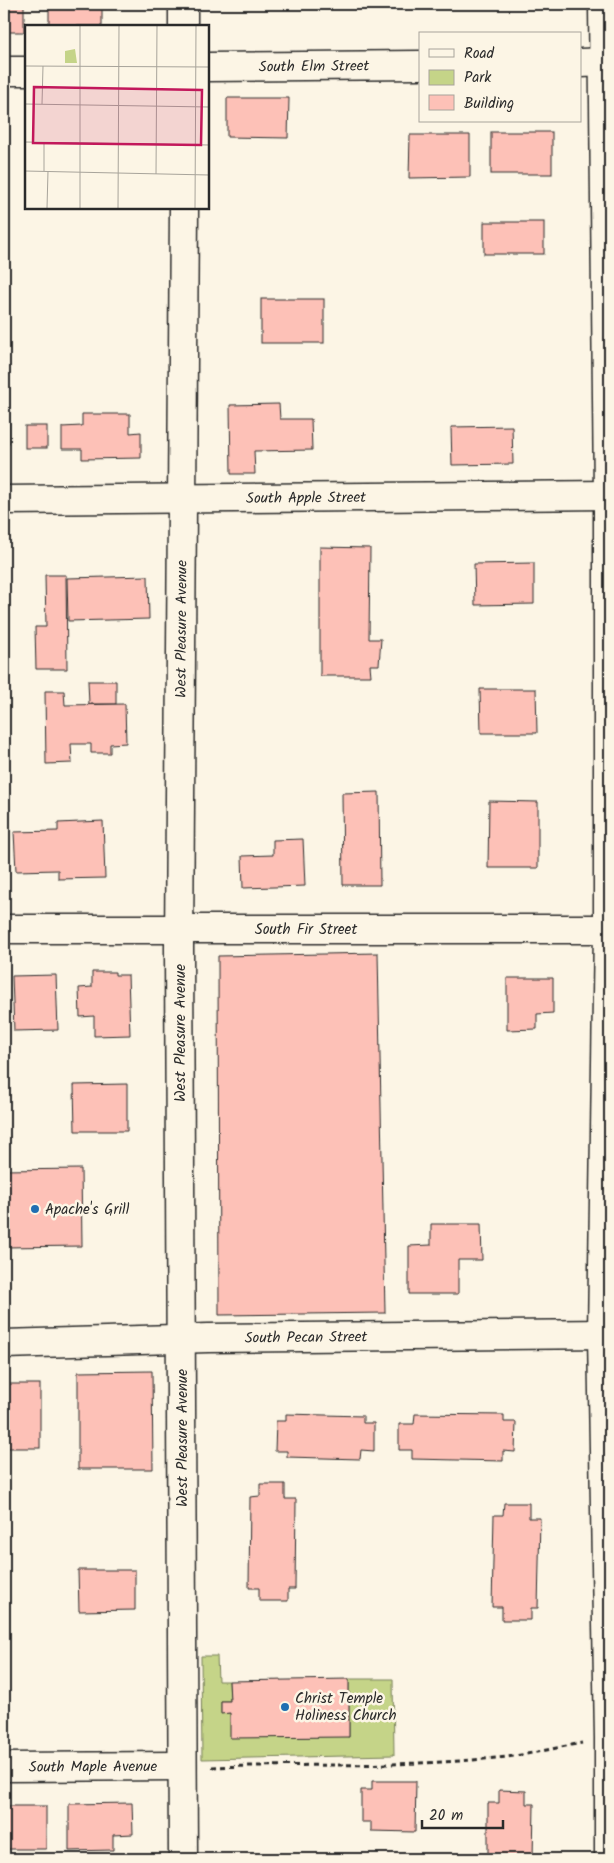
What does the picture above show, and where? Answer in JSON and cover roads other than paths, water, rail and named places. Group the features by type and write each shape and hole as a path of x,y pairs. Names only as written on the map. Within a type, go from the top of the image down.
{"street":[{"path":"183,4 184,25"},
{"path":"603,4 598,63 609,495 609,930 606,1334 610,1738 608,1859"},
{"name":"South Elm Street","path":"209,67 419,65"},
{"path":"4,71 25,71"},
{"name":"West Pleasure Avenue","path":"183,1859 180,929 184,209"},
{"name":"South Apple Street","path":"4,500 183,497 609,495"},
{"name":"South Fir Street","path":"4,929 609,930"},
{"name":"South Pecan Street","path":"4,1344 182,1338 606,1334"},
{"name":"South Maple Avenue","path":"4,1767 182,1766"}],"place":[{"name":"Apache's Grill","path":"35,1209"},
{"name":"Christ Temple Holiness Church","path":"285,1707"}]}
